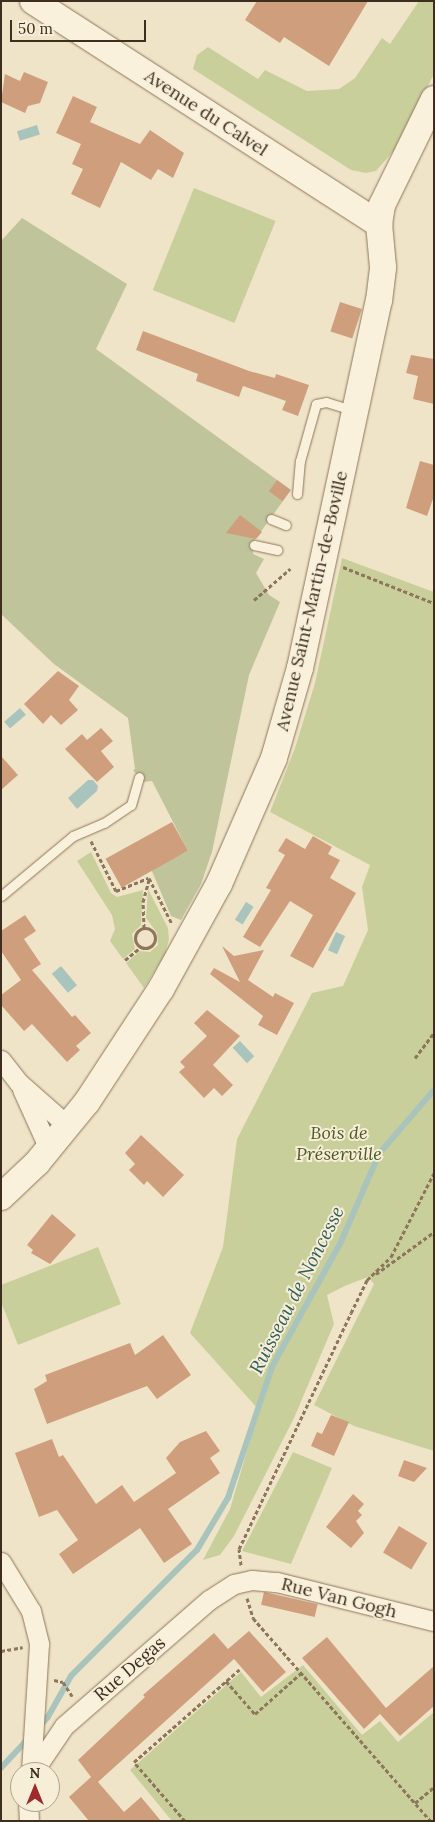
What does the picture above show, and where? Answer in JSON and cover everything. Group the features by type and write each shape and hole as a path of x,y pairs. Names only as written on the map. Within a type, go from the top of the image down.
{"street":[{"name":"Avenue du Calvel","path":"33,1 380,215"},
{"name":"Avenue du Calvel","path":"58,1 380,215"},
{"path":"380,215 434,99"},
{"name":"Avenue Saint-Martin-de-Boville","path":"1,1197 49,1149 68,1126 131,1035 191,938 219,884 274,758 300,668 382,282 380,215"},
{"path":"1,1060 19,1083 68,1126"},
{"path":"19,1083 49,1149"},
{"path":"1,1562 35,1620 39,1660 32,1762"},
{"name":"Rue Van Gogh","path":"243,1582 277,1582 434,1621"},
{"name":"Rue Degas","path":"38,1762 64,1726 209,1600 225,1588 243,1582"}],"lane":[{"path":"297,494 300,461 316,404 326,402 355,410"},
{"path":"271,519 286,525"},
{"path":"254,545 277,550"},
{"path":"1,896 85,830 104,823 131,805 139,777"}],"path":[{"path":"323,562 434,602"},
{"path":"254,600 264,588 290,569"},
{"path":"85,830 116,891 149,878"},
{"path":"149,878 171,924 191,938"},
{"path":"144,928 143,902 149,878"},
{"path":"125,960 140,947 150,947 155,939 153,932 144,928"},
{"path":"140,947 135,936 144,928"},
{"path":"416,1058 434,1033"},
{"path":"239,1549 367,1280 391,1257 434,1172"},
{"path":"367,1280 434,1232"},
{"path":"243,1582 253,1618 432,1821"},
{"path":"185,1821 134,1762 241,1668"},
{"path":"226,1681 255,1714 301,1673"},
{"path":"63,1682 74,1698"},
{"path":"416,1803 434,1787"}],"green space":[{"path":"419,1 434,1 434,74 397,147 376,171 366,173 351,170 193,69 197,55 208,47 258,79 265,70 307,91 339,89 355,78 382,38 390,44"},
{"path":"194,188 276,221 234,323 153,290"},
{"path":"22,218 127,284 96,349 291,490 254,541 253,554 264,559 256,573 269,595 280,602 249,675 212,852 201,884 181,920 171,916 151,869 188,851 152,781 143,782 133,770 135,769 128,718 54,664 1,614 1,241"},
{"name":"Bois de Préserville","path":"342,558 434,592 434,1451 354,1426 314,1405 374,1284 368,1277 347,1285 327,1295 334,1324 294,1418 234,1536 220,1555 203,1560 230,1509 259,1410 190,1333 223,1247 237,1139 312,993 343,986 368,930 362,887 370,865 270,812 295,748 315,683"},
{"path":"91,852 111,893 117,897 143,890 141,925 132,934 135,949 123,959 110,941 115,929 112,915 77,861"},
{"path":"148,889 168,928 169,939 165,954 144,988 126,963 140,951 150,952 158,945 157,933 146,918"},
{"path":"98,1247 121,1304 18,1345 1,1302 1,1285"},
{"path":"293,1452 332,1468 291,1564 242,1551"},
{"path":"303,1665 362,1735 380,1721 398,1742 434,1712 434,1821 172,1821 130,1770 241,1672 261,1697"}],"water":[{"path":"37,125 40,135 20,141 17,131"},
{"path":"20,708 26,715 10,729 4,722"},
{"path":"88,780 93,780 98,786 97,791 77,809 68,798"},
{"path":"246,902 254,907 243,925 235,920"},
{"path":"336,932 345,936 337,954 328,950"},
{"path":"61,966 77,985 68,993 52,974"},
{"path":"240,1041 254,1056 247,1063 233,1048"}],"building":[{"path":"257,1 368,1 329,66 284,37 280,43 245,20"},
{"path":"24,72 48,82 40,103 28,106 25,113 1,102 5,74 20,81"},
{"path":"73,96 97,107 90,122 140,144 150,130 184,153 173,178 158,169 151,180 121,162 100,208 71,194 83,169 72,164 81,144 56,133"},
{"path":"340,302 362,309 352,339 330,331"},
{"path":"143,331 249,371 275,378 276,374 309,385 298,416 282,410 286,401 243,386 239,397 196,381 198,374 136,350"},
{"path":"411,355 434,359 434,404 413,399 418,376 406,373"},
{"path":"420,461 434,465 434,496 427,516 406,508"},
{"path":"277,480 291,490 283,501 269,491"},
{"path":"240,515 262,532 256,539 226,533"},
{"path":"58,671 79,686 69,700 78,710 61,725 51,715 43,724 24,704"},
{"path":"101,728 113,741 101,751 114,767 97,782 65,749 82,734 87,740"},
{"path":"1,756 18,775 1,790"},
{"path":"172,822 188,851 122,888 106,859"},
{"path":"313,836 332,847 328,854 340,860 330,878 356,893 313,968 290,956 313,915 290,901 260,947 243,937 271,890 266,888 285,855 278,851 286,838 305,849"},
{"path":"25,915 36,931 24,939 41,964 32,970 72,1017 75,1015 91,1033 76,1046 80,1050 67,1062 32,1024 24,1031 1,1005 1,995 21,980 1,951 1,931"},
{"path":"222,946 234,956 264,950 248,980 273,997 275,993 294,1003 277,1035 258,1025 263,1016 210,974 214,968 240,982"},
{"path":"207,1010 240,1036 213,1065 233,1085 222,1096 214,1088 204,1098 179,1072 185,1067 180,1062 207,1036 194,1023"},
{"path":"141,1135 184,1175 163,1197 147,1181 144,1185 129,1170 135,1164 125,1153"},
{"path":"52,1214 76,1235 50,1264 31,1253 33,1250 27,1245"},
{"path":"163,1335 191,1375 157,1399 147,1386 47,1424 34,1389 47,1381 45,1375 130,1343 135,1355"},
{"path":"331,1415 349,1422 334,1456 311,1446 317,1432 322,1434"},
{"path":"206,1431 220,1451 210,1458 220,1473 168,1509 192,1544 164,1563 140,1528 73,1574 59,1554 78,1540 57,1510 39,1517 15,1453 52,1439 59,1457 63,1455 96,1504 122,1485 134,1502 176,1473 166,1458 180,1442"},
{"path":"404,1460 427,1468 414,1482 398,1476"},
{"path":"353,1494 364,1504 358,1511 362,1515 356,1521 364,1533 351,1548 326,1527"},
{"path":"399,1526 427,1543 411,1570 383,1553"},
{"path":"264,1592 318,1604 315,1617 261,1605"},
{"path":"249,1631 286,1672 263,1692 234,1659 98,1782 124,1812 141,1797 161,1821 89,1821 69,1797 91,1777 78,1760 145,1697 143,1695 214,1633 228,1649"},
{"path":"327,1637 386,1708 434,1666 434,1706 400,1736 380,1714 364,1729 302,1658"}],"waterway":[{"name":"Ruisseau de Noncesse","path":"39,1727 48,1717 71,1676 197,1550 228,1498 272,1367 341,1242 379,1154 434,1090"},
{"name":"Ruisseau de Noncesse","path":"1,1768 28,1739"}]}
